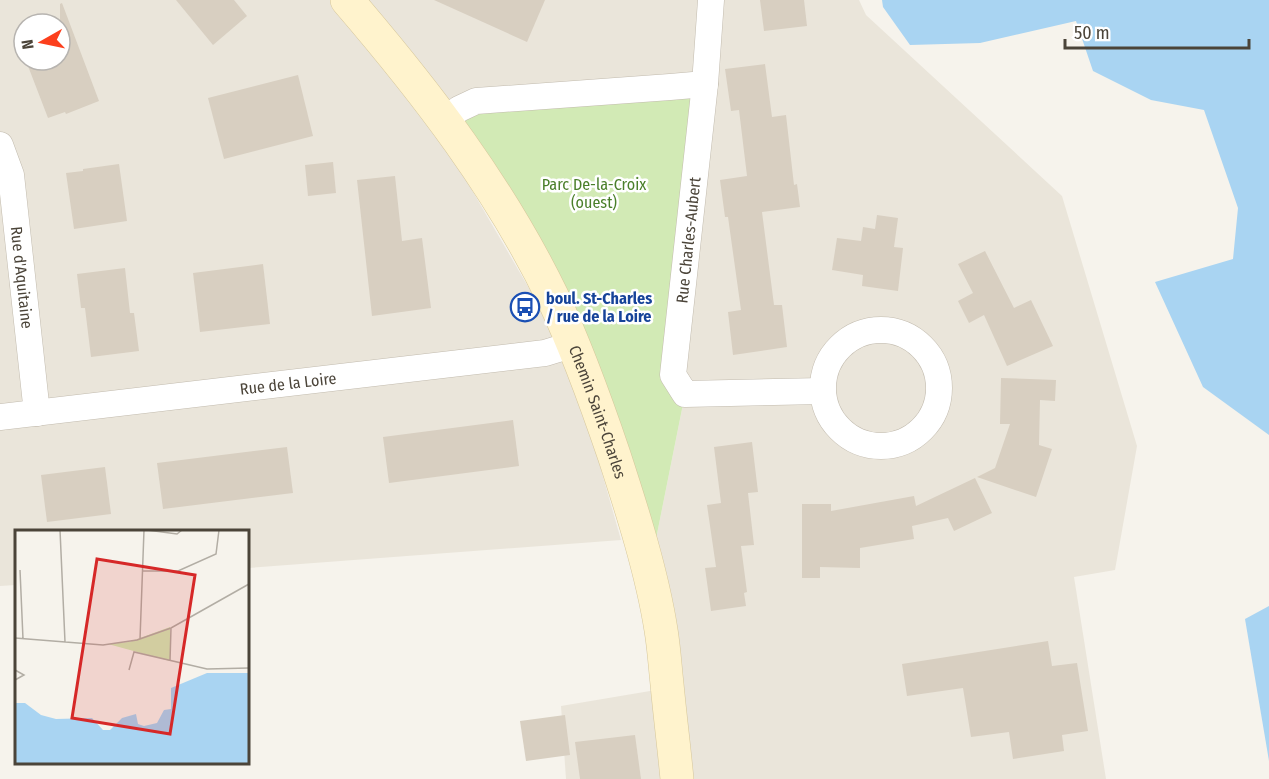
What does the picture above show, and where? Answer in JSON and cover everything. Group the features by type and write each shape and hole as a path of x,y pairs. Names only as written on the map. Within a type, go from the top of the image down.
{"main road":[{"name":"Chemin Saint-Charles","path":"347,0 387,46 445,120 488,182 554,299 572,341 619,471 653,590 662,630 677,779"}],"street":[{"name":"Rue Charles-Aubert","path":"711,0 705,84 673,375 685,394 822,391"},
{"path":"445,120 459,109 476,101 705,84"},
{"name":"Rue d'Aquitaine","path":"0,145 11,175 37,413"},
{"path":"877,329 895,331 912,338 926,350 935,366 939,386 936,406 927,424 912,437 893,445 874,446 854,440 838,428 827,411 822,391 824,373 831,356 843,342 859,333 877,329"},
{"name":"Rue de la Loire","path":"0,417 545,353 572,341"}],"shaded area":[{"path":"0,0 859,0 866,15 1062,196 1137,446 1115,570 1074,577 1106,779 692,779 646,589 685,394 434,125 569,357 621,540 249,568 249,530 15,530 15,585 0,586"},
{"path":"656,690 666,779 566,779 561,706"}],"green space":[{"name":"Parc De-la-Croix (ouest)","path":"705,84 685,394 646,589 606,432 445,120 489,105"}],"water":[{"path":"882,0 1269,0 1269,435 1203,387 1155,282 1233,259 1238,208 1204,110 1151,100 1093,71 1076,21 980,43 910,45 883,7"},
{"path":"1269,606 1269,761 1245,619"}],"building":[{"path":"176,0 234,0 247,16 213,45"},
{"path":"434,0 545,0 527,42"},
{"path":"760,0 804,0 807,26 764,31"},
{"path":"62,3 65,12 60,12"},
{"path":"72,29 99,101 66,114 65,112 48,118 30,72 72,72"},
{"path":"765,64 772,117 786,115 794,185 797,184 800,207 762,212 774,305 782,305 787,347 733,355 728,312 741,310 728,217 725,217 720,180 747,176 739,110 731,111 725,69"},
{"path":"298,75 313,136 224,159 208,98"},
{"path":"333,162 336,193 308,196 305,165"},
{"path":"119,164 127,221 74,229 66,173"},
{"path":"395,176 402,241 422,238 431,308 372,316 357,180"},
{"path":"877,215 898,218 894,247 903,248 898,291 862,286 863,275 832,270 837,238 861,241 863,227 875,229"},
{"path":"985,251 1014,308 1031,300 1053,346 1007,366 984,315 969,323 958,301 973,293 958,264"},
{"path":"263,264 270,324 200,332 193,273"},
{"path":"125,268 130,313 134,313 139,351 91,357 85,308 81,308 77,274"},
{"path":"1001,378 1056,380 1055,401 1040,400 1039,445 1052,449 1036,497 977,477 995,468 1010,424 1000,424"},
{"path":"513,420 519,466 389,483 383,437"},
{"path":"752,442 758,492 748,493 754,545 741,546 747,592 744,593 746,606 711,611 705,568 716,567 707,505 721,503 714,447"},
{"path":"287,447 293,493 163,509 157,463"},
{"path":"105,467 111,514 47,522 41,475"},
{"path":"975,478 992,513 954,531 948,518 912,526 914,539 860,548 860,568 820,567 820,578 802,578 802,504 831,504 831,511 914,496 916,506"},
{"path":"1048,641 1052,666 1077,663 1088,731 1062,735 1064,751 1013,759 1009,732 971,737 963,688 907,696 902,664"},
{"path":"565,715 570,755 526,761 520,721"},
{"path":"635,735 641,779 580,779 575,742"}],"place":[{"name":"boul. St-Charles / rue de la Loire","path":"525,307"}]}
